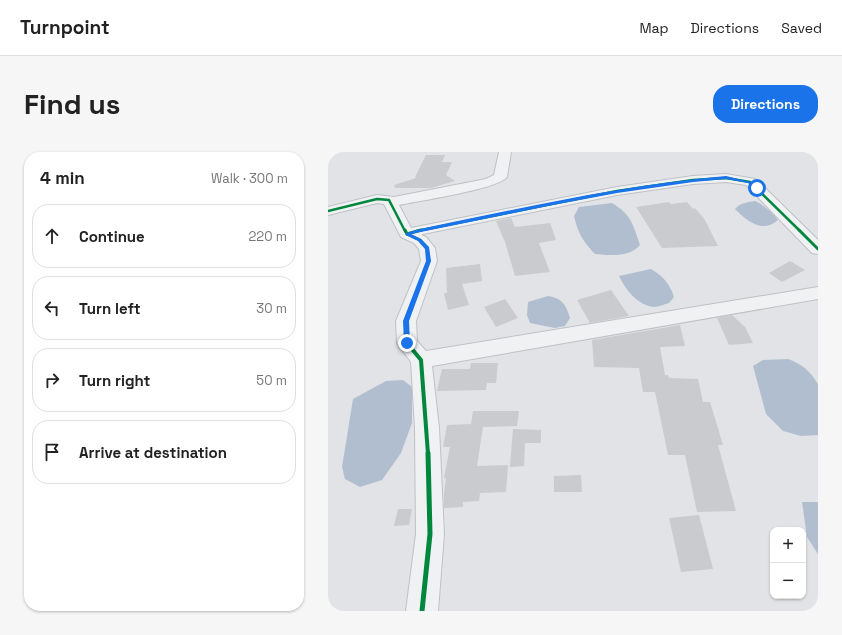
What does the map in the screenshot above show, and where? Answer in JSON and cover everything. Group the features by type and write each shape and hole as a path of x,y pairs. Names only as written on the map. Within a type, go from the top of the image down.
{"street":[{"path":"391,202 490,182 500,177 505,152"},
{"path":"407,234 428,228 617,192 693,180 726,178 750,182 818,249"},
{"path":"328,211 376,199 386,199 391,202 407,234 420,240 428,248 429,261 406,321 407,343 421,360 427,428 430,534 422,611"},
{"path":"421,360 818,292"}],"water":[{"path":"755,201 768,209 778,220 772,224 761,226 745,218 735,209 746,202"},
{"path":"612,203 619,207 628,216 640,245 636,249 625,254 595,254 581,236 574,216 579,207"},
{"path":"651,269 659,274 668,284 674,297 669,303 654,307 642,303 633,296 619,276"},
{"path":"548,296 560,300 567,309 570,318 565,326 555,328 530,323 527,315 528,302"},
{"path":"788,359 805,368 818,384 818,435 801,436 783,431 766,414 753,366 763,360"},
{"path":"403,380 412,387 412,423 401,453 382,480 360,487 345,479 342,467 353,399 386,381"},
{"path":"802,502 818,502 818,554 807,537"}],"building":[{"path":"426,155 445,155 442,162 452,162 446,175 455,181 431,188 395,188 394,185 416,178 415,177"},
{"path":"669,202 671,204 687,202 693,209 695,208 705,220 718,246 662,248 636,207"},
{"path":"511,218 515,227 550,223 556,240 539,243 550,272 515,276 505,242 496,221"},
{"path":"790,261 805,270 782,282 769,273"},
{"path":"480,264 482,281 462,284 469,305 448,310 444,293 447,293 446,268"},
{"path":"611,290 629,316 590,323 577,300"},
{"path":"505,299 518,318 496,327 484,307"},
{"path":"732,315 745,327 753,343 729,345 717,318"},
{"path":"680,325 685,346 660,347 665,375 668,375 669,378 698,379 703,402 710,402 723,445 718,445 736,511 697,512 685,455 668,455 655,392 643,392 639,368 594,367 592,340"},
{"path":"471,363 498,363 496,383 487,383 486,390 437,391 442,369 470,369"},
{"path":"473,411 519,411 517,426 483,427 477,466 508,465 506,492 480,493 479,501 463,502 463,507 444,508 446,478 444,478 450,447 443,447 447,425 471,424"},
{"path":"513,429 541,430 541,443 525,443 524,466 510,467"},
{"path":"581,475 582,492 554,492 554,476"},
{"path":"398,509 412,509 409,525 394,526"},
{"path":"699,515 713,569 681,572 669,518"}],"cycle path":[{"path":"407,234 420,230 617,191 693,180 726,178 750,182 818,249"},
{"path":"328,211 377,199 389,200 407,234 420,240 427,248 429,261 406,321 407,343 421,360 427,428 430,534 422,611"}],"route":[{"path":"407,343 406,321 429,261 428,248 420,240 407,234 420,230 553,203 693,180 726,178 739,179 750,182 757,188"}]}
